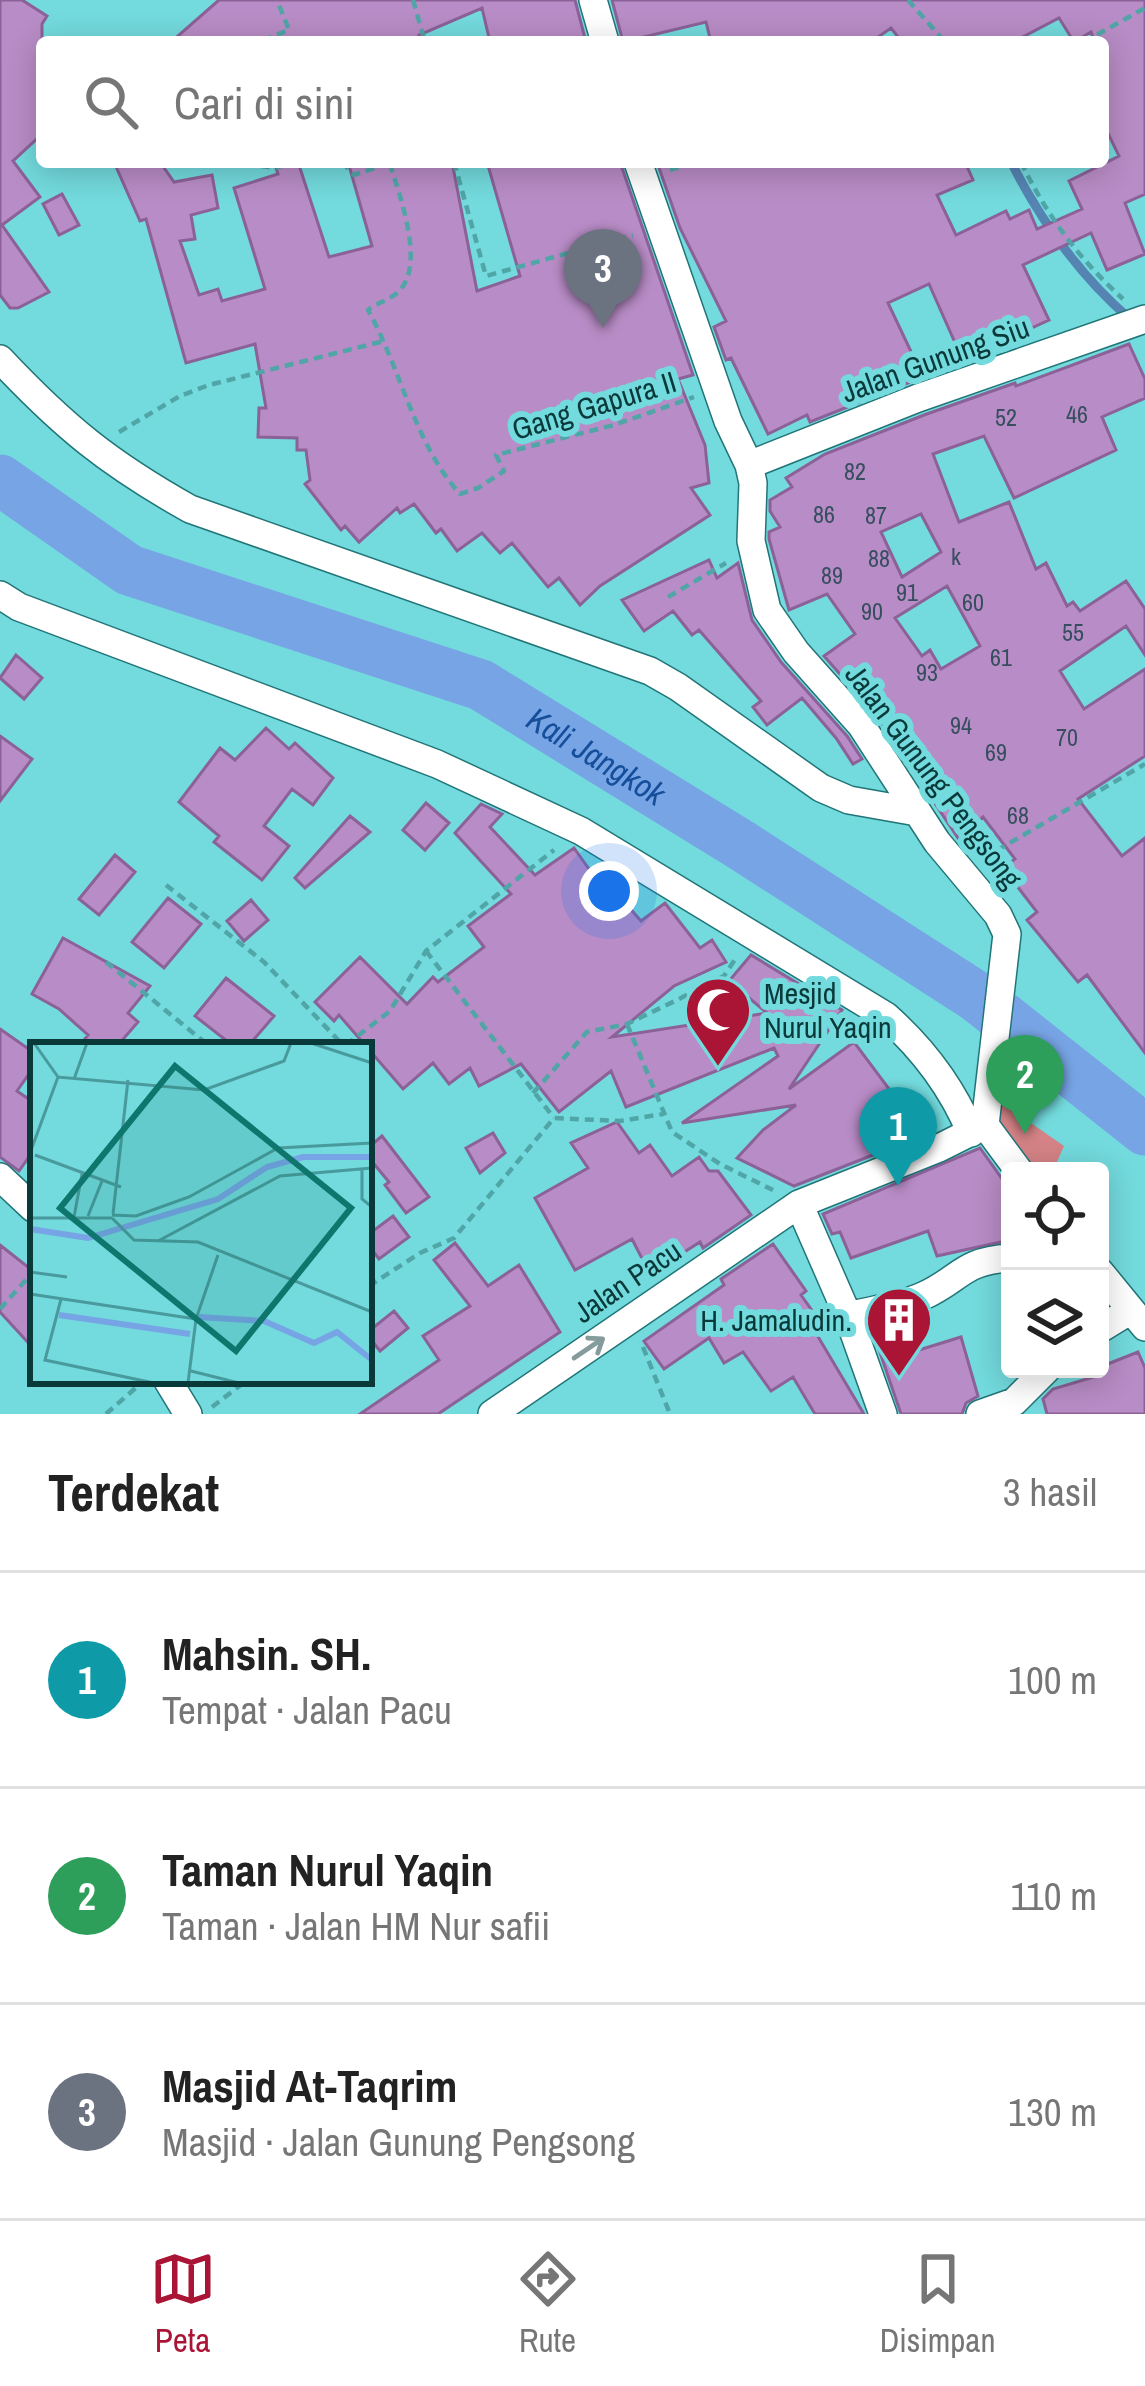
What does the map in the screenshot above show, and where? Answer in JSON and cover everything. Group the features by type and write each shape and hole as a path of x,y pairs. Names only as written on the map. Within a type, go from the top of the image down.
{"street":[{"path":"593,0 603,36"},
{"name":"Jalan Gunung Pengsong","path":"640,168 716,389 749,464 756,573 777,628 861,725 916,812 998,915 1007,934 982,1121"},
{"name":"Jalan Gunung Siu","path":"749,464 918,398 1140,321"},
{"path":"0,358 59,422 122,471 190,508 650,671 821,788 849,800 916,812"},
{"path":"0,595 19,608 437,764 580,830 886,1016 913,1040 960,1106 982,1121 1012,1162"},
{"name":"Jalan Pacu","path":"492,1414 800,1204 982,1121"},
{"path":"0,1177 30,1205"},
{"path":"800,1204 883,1414"},
{"path":"848,1316 926,1295 959,1270 982,1259 1001,1258"},
{"path":"1109,1283 1138,1318 1109,1326"},
{"path":"980,1414 1015,1402 1039,1378"},
{"path":"170,1384 188,1414"}],"path":[{"path":"274,36 289,30 277,0"},
{"path":"413,0 423,36"},
{"path":"908,0 940,36"},
{"path":"1095,36 1145,8"},
{"path":"348,168 354,175 376,168"},
{"name":"Gang Gapura II","path":"392,168 412,245 412,266 396,296 368,310 385,340 415,418 460,494 504,471 496,455 614,425 716,389"},
{"path":"456,168 486,277 662,227"},
{"path":"1024,168 1064,238 1140,321"},
{"path":"94,448 157,408 209,385 385,340"},
{"path":"668,597 733,559 756,573"},
{"path":"961,871 1145,764"},
{"path":"349,1042 390,1011 426,951 580,830"},
{"path":"166,885 264,962 342,1042"},
{"path":"533,1093 587,1032 627,1024 724,976 752,932"},
{"path":"426,951 554,1118 620,1121 663,1114"},
{"path":"106,962 204,1042"},
{"path":"627,1024 672,1132 800,1204"},
{"path":"372,1284 454,1238 554,1118"},
{"path":"0,1309 30,1275"},
{"path":"632,1318 670,1414"},
{"path":"106,1414 140,1384"},
{"path":"202,1414 242,1384"}],"shaded area":[{"path":"999,1101 1064,1146 1057,1162 1021,1162 995,1123"}],"building":[{"path":"0,0 22,0 47,16 42,36 36,36 36,140 13,161 40,197 2,225 49,292 18,308 10,308 0,295"},
{"path":"219,0 575,0 584,36 489,36 482,8 419,36 178,36"},
{"path":"612,0 1145,0 1145,194 1125,203 1145,254 1107,270 1091,233 1023,265 1049,320 990,347 993,353 964,363 929,284 888,303 923,377 810,422 807,415 768,434 731,358 726,360 714,327 726,321 680,228 659,168 968,168 973,180 937,195 956,235 1006,211 1010,219 1029,210 1037,229 1082,209 1069,181 1095,168 1109,168 1109,161 1119,156 1109,135 1109,36 1091,32 1070,36 1059,18 1024,36 897,36 891,28 880,36 710,36 706,22 648,36 621,36"},
{"path":"117,168 164,168 174,182 212,175 218,208 191,215 195,239 180,241 199,295 218,289 222,301 265,289 234,188 278,174 276,168 300,168 329,257 372,246 350,168 453,168 477,291 520,276 489,168 622,168 693,375 678,379 705,445 709,483 691,488 710,515 600,586 580,605 559,578 548,587 512,543 500,553 482,533 457,551 414,504 400,513 397,508 359,542 345,526 341,530 305,484 310,480 306,450 297,450 297,438 258,437 259,408 266,408 255,344 186,363 146,219 140,221"},
{"path":"62,194 79,225 59,235 43,204"},
{"path":"1129,344 1145,379 1145,398 1102,417 1116,450 1014,498 984,436 933,454 959,522 1009,502 1036,569 1046,563 1067,606 1073,602 1080,611 1126,581 1145,609 1145,655 1126,626 1060,671 1084,709 1145,669 1145,756 1078,799 1122,856 1145,838 1145,1053 1087,975 1078,982 1027,920 1037,912 1003,868 1015,859 983,817 958,838 876,715 824,656 855,634 827,594 789,610 769,539 769,532 780,527 770,511 770,500 792,487 786,478 825,454","holes":["921,514 941,552 902,577 881,532","947,586 980,646 941,669 930,650 922,656 895,618"]},
{"path":"709,560 717,578 738,563 752,620 862,759 853,764 802,698 767,725 753,707 761,701 699,630 692,635 673,611 644,631 622,600"},
{"path":"16,655 42,678 24,699 0,678"},
{"path":"266,728 289,749 295,743 333,778 313,805 292,789 264,826 289,846 262,880 214,842 219,836 179,802 220,748 235,760"},
{"path":"0,736 32,759 0,801"},
{"path":"426,803 449,823 425,850 403,830"},
{"path":"481,804 502,814 490,827 535,875 574,848 594,876 598,872 641,921 665,903 700,948 712,940 726,962 674,986 612,1037 767,1013 729,981 751,955 842,1010 789,1089 854,1042 916,1125 903,1130 906,1142 794,1186 737,1158 796,1105 682,1123 778,1056 774,1048 626,1107 611,1071 559,1112 521,1064 479,1086 470,1068 449,1084 433,1063 403,1089 372,1053 372,1042 362,1042 339,1015 334,1021 315,1002 360,957 407,1004 433,977 438,982 484,947 468,926 511,894 455,833"},
{"path":"350,816 370,832 305,888 295,878"},
{"path":"115,855 135,872 99,915 79,899"},
{"path":"168,898 201,924 164,968 132,942"},
{"path":"251,900 268,920 244,941 227,921"},
{"path":"63,938 150,986 128,1013 138,1022 121,1042 82,1042 88,1035 59,1009 32,994"},
{"path":"226,978 274,1016 252,1042 228,1042 195,1016"},
{"path":"0,1029 30,1050 30,1072 17,1091 30,1100 30,1155 19,1171 0,1157"},
{"path":"617,1122 639,1153 650,1145 672,1176 699,1157 709,1171 718,1171 751,1215 703,1248 700,1242 650,1274 632,1239 575,1270 535,1198 588,1168 571,1143"},
{"path":"493,1133 505,1153 480,1173 466,1148"},
{"path":"382,1136 429,1197 406,1213 372,1162 372,1144"},
{"path":"980,1148 1001,1177 1001,1242 937,1256 928,1231 851,1258 840,1232 832,1234 823,1214"},
{"path":"393,1216 409,1237 379,1259 372,1250 372,1232"},
{"path":"455,1243 488,1286 519,1265 560,1332 438,1414 360,1414 439,1360 423,1336 470,1306 434,1260"},
{"path":"773,1244 806,1291 801,1295 811,1309 804,1313 864,1414 815,1414 793,1377 771,1391 743,1352 724,1363 709,1338 664,1369 644,1341"},
{"path":"0,1245 30,1269 30,1345 0,1312"},
{"path":"394,1311 408,1328 380,1351 372,1341 372,1329"},
{"path":"903,1322 903,1355 961,1337 978,1396 966,1403 962,1414 901,1414 872,1329"},
{"path":"1138,1352 1145,1368 1145,1414 1047,1414 1043,1399 1053,1389 1090,1378 1109,1378 1109,1363"}],"waterway":[{"path":"1014,168 1063,246 1130,319"},
{"name":"Kali Jangkok","path":"0,480 129,570 481,685 977,997 1145,1130"}],"place":[{"name":"Masjid At-Taqrim","path":"603,328"},
{"name":"Mesjid Nurul Yaqin","path":"718,1069"},
{"name":"Taman Nurul Yaqin","path":"1025,1134"},
{"name":"Mahsin. SH.","path":"898,1186"},
{"name":"H. Jamaludin.","path":"899,1379"}]}
